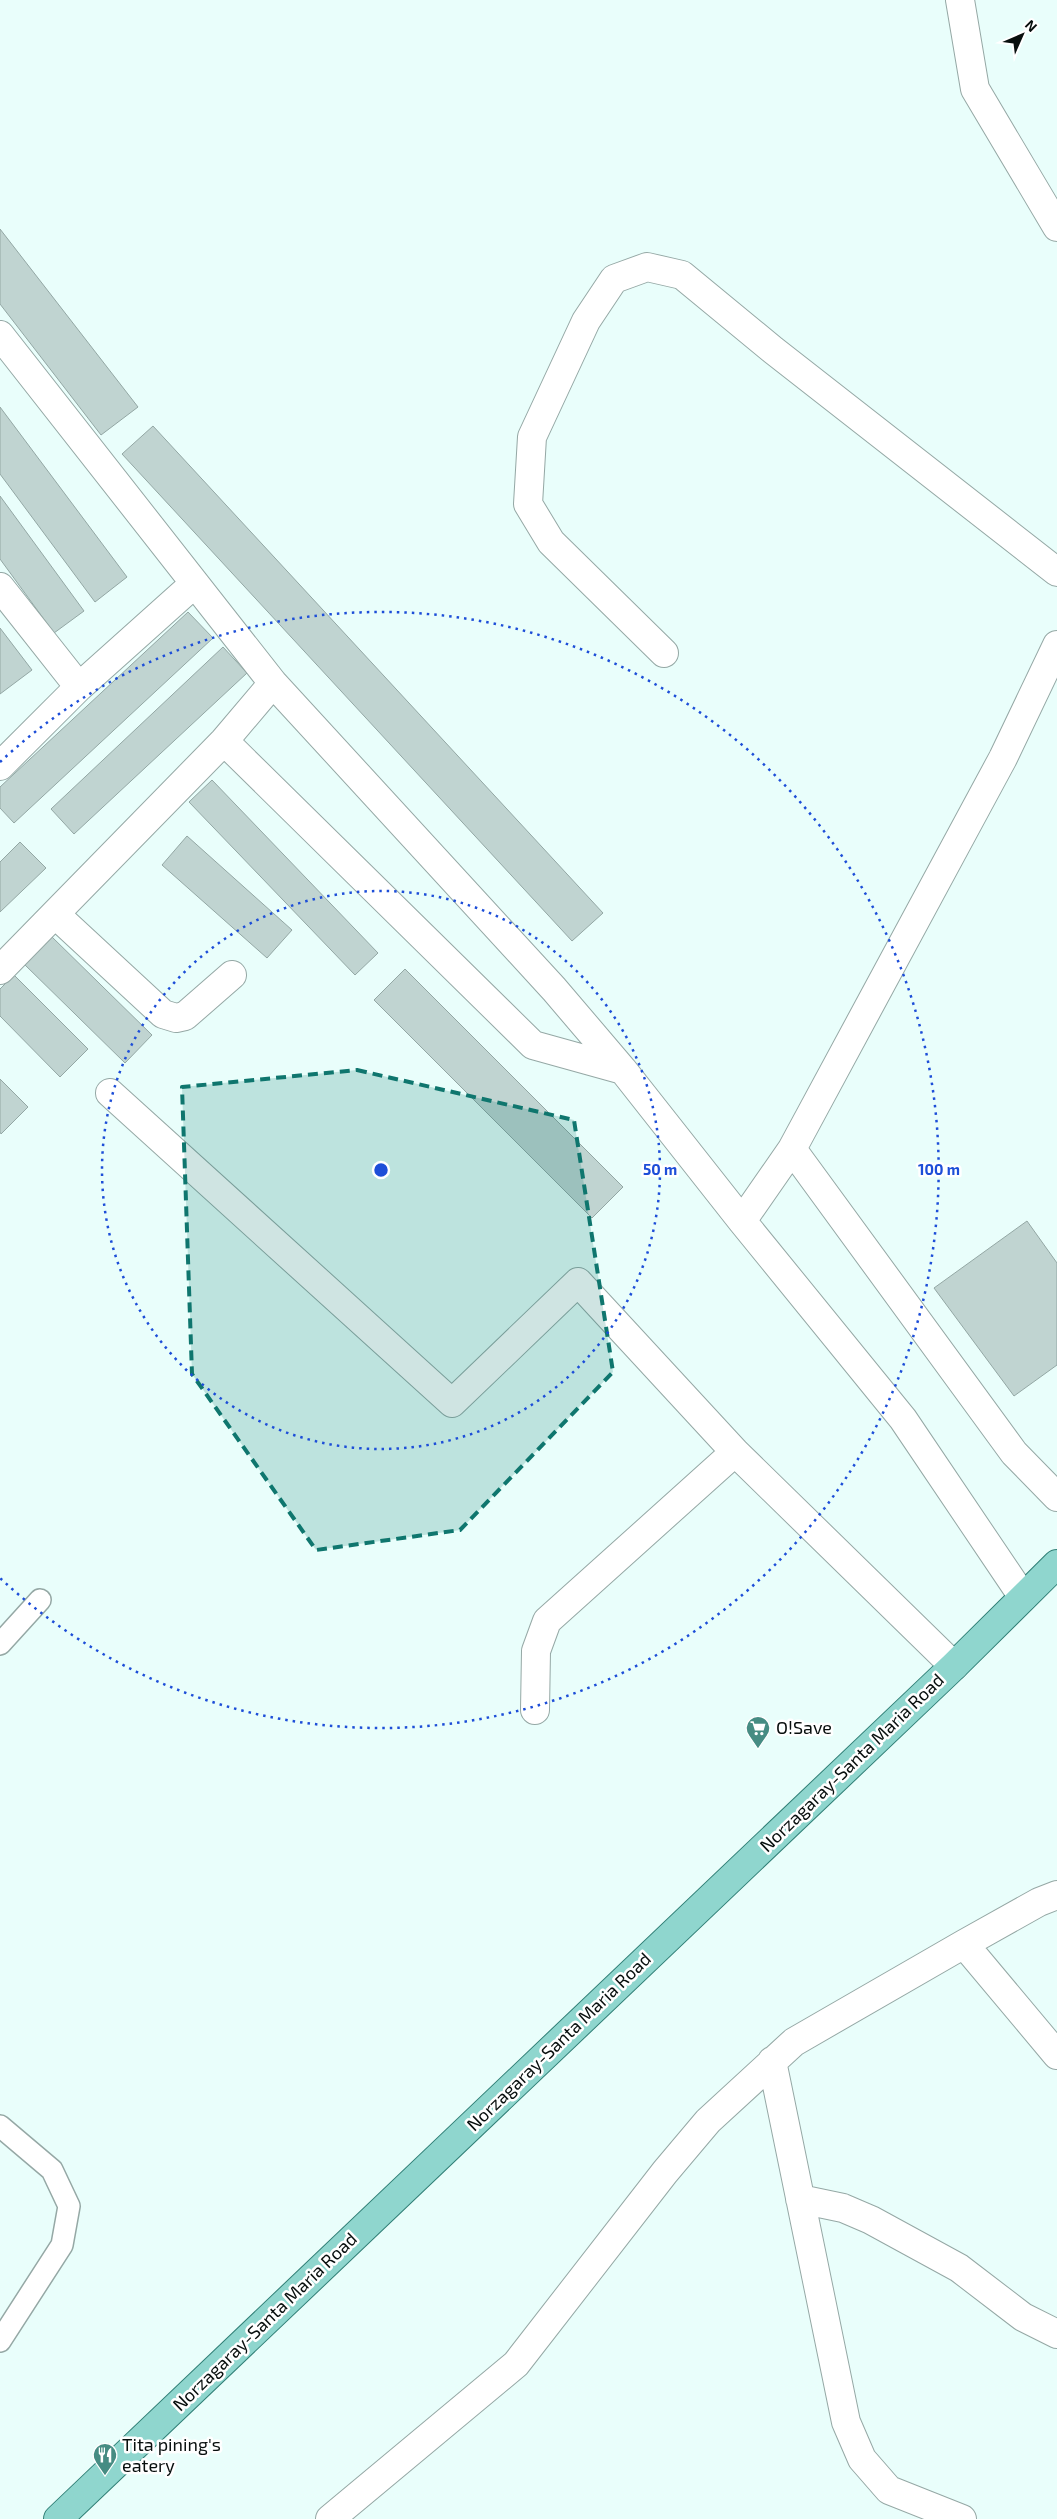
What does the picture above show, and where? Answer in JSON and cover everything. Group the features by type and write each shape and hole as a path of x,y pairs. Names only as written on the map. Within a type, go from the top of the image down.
{"main road":[{"name":"Norzagaray-Santa Maria Road","path":"58,2519 954,1666 1057,1564"}],"street":[{"path":"960,0 975,89 1057,227"},
{"path":"664,653 551,542 528,504 532,437 586,321 614,280 647,267 682,275 773,350 1057,572"},
{"path":"0,335 194,584 274,683 554,989 623,1070 742,1222 903,1419 1024,1597"},
{"path":"0,766 78,687 194,584"},
{"path":"0,588 78,687"},
{"path":"742,1222 792,1149 1003,758 1057,644"},
{"path":"0,970 224,741 274,683"},
{"path":"224,741 533,1044 623,1070"},
{"path":"55,914 163,1014 176,1018 184,1016 232,975"},
{"path":"110,1093 452,1403 578,1282 735,1452 954,1666"},
{"path":"792,1149 1014,1452 1057,1497"},
{"path":"535,1710 536,1651 546,1621 735,1452"},
{"path":"330,2519 516,2364 664,2172 708,2120 794,2042 964,1944 1040,1902 1057,1895"},
{"path":"964,1944 1057,2054"},
{"path":"772,2061 846,2422 862,2459 889,2490 962,2519"},
{"path":"800,2199 843,2208 871,2220 959,2268 1023,2317 1057,2334"}],"lane":[{"path":"0,1644 40,1600"},
{"path":"0,2126 52,2170 69,2206 62,2245 0,2341"}],"highlighted area":[{"path":"357,1070 574,1120 613,1372 460,1530 316,1550 192,1374 182,1087"}],"building":[{"path":"0,229 138,407 101,435 0,304"},
{"path":"0,407 127,577 95,602 0,474"},
{"path":"153,426 603,913 572,941 122,454"},
{"path":"0,496 84,611 54,633 0,559"},
{"path":"188,612 213,638 14,823 0,808 0,787"},
{"path":"0,628 32,670 0,694"},
{"path":"223,647 247,673 74,834 51,809"},
{"path":"212,780 378,953 355,975 189,802"},
{"path":"187,836 292,930 267,958 162,865"},
{"path":"20,842 46,868 0,912 0,862"},
{"path":"51,936 152,1035 125,1063 24,964"},
{"path":"405,969 623,1187 592,1218 374,1000"},
{"path":"14,975 88,1049 60,1077 0,1016 0,989"},
{"path":"0,1079 28,1107 1,1134 0,1132"},
{"path":"1027,1221 1057,1263 1057,1365 1014,1396 934,1288"}],"place":[{"name":"O!Save","path":"758,1749"},
{"name":"Tita pining's eatery","path":"105,2476"}]}
